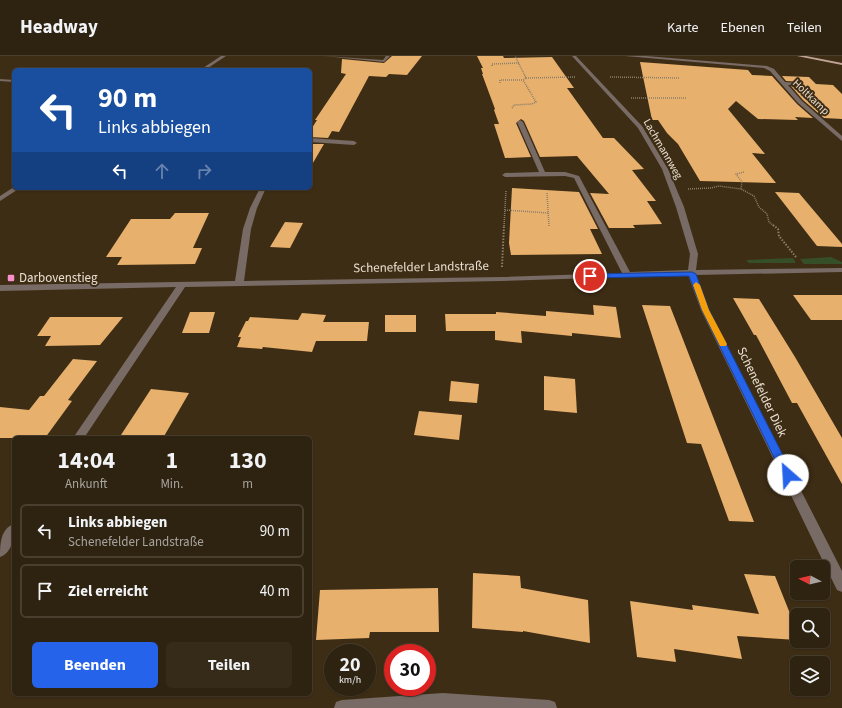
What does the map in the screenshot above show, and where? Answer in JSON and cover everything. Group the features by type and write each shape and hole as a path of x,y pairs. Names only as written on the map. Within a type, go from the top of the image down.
{"main road":[{"path":"801,56 814,57 842,64"}],"street":[{"path":"205,68 224,56"},
{"path":"326,56 384,61 388,56"},
{"name":"Lachmannweg","path":"574,56 640,127 665,169 673,188 694,254 692,274"},
{"name":"Holtkamp","path":"627,56 752,65 769,68 800,102 842,138"},
{"path":"0,80 12,82"},
{"path":"783,83 800,84"},
{"path":"520,122 543,174"},
{"path":"312,140 354,143"},
{"path":"505,175 565,174 577,177 627,275"},
{"path":"0,199 14,190"},
{"path":"239,283 242,274 244,243 250,218 262,190"},
{"name":"Schenefelder Landstraße","path":"0,288 494,279 692,274 744,271 842,270"},
{"name":"Schenefelder Diek","path":"692,274 706,310 842,585"},
{"path":"79,436 183,284"},
{"path":"0,550 12,533"},
{"path":"342,708 443,701 549,708"}],"path":[{"path":"515,56 520,63 526,78"},
{"path":"492,66 492,64 520,63"},
{"path":"594,77 626,76 680,78"},
{"path":"500,82 500,80 523,80 526,78 576,77"},
{"path":"512,108 514,105 532,104 536,102 523,80"},
{"path":"614,99 660,97 687,98"},
{"path":"740,189 742,182 736,177 736,174 744,172"},
{"path":"673,188 700,189 719,186 740,189 754,196 759,207 767,214 769,222 778,229 779,236 806,271"},
{"path":"502,269 506,190"},
{"path":"547,193 549,226"},
{"path":"505,210 548,212"}],"green space":[{"path":"831,257 842,262 842,264 804,264 800,259"},
{"path":"793,258 796,263 749,263 746,260"}],"building":[{"path":"392,56 422,56 407,75 389,74 386,77 369,76 339,132 332,131 328,138 312,137 312,128 317,120 315,120 346,74 341,73 342,59 384,63"},
{"path":"477,56 503,56 504,58 552,57 574,88 567,88 603,138 614,138 644,169 632,170 656,201 647,201 662,224 633,225 635,228 609,228 590,193 609,194 577,156 540,157 524,121 521,119 516,123 531,157 505,158 494,124 499,124 494,110 495,109 482,74 481,68 483,68"},
{"path":"640,62 748,70 752,75 772,76 797,104 813,118 795,117 798,120 758,119 736,101 728,109 765,154 752,153 776,183 700,181 678,144 667,133 658,120 652,120"},
{"path":"782,76 809,77 816,84 833,85 842,94 842,119 824,118 803,100 791,86 800,86 803,82 786,81"},
{"path":"312,144 324,144 312,165"},
{"path":"512,188 579,192 598,229 590,229 602,254 511,255 509,243"},
{"path":"775,192 799,193 842,244 842,247 817,246"},
{"path":"175,213 209,213 193,248 202,248 195,264 117,265 122,257 106,257 131,219 170,219"},
{"path":"285,222 303,223 290,248 270,247"},
{"path":"793,295 842,295 842,320 811,320"},
{"path":"733,298 759,299 795,357 842,438 842,484 797,403 792,403 756,335 754,335"},
{"path":"593,305 616,307 621,338 572,333 572,336 521,331 522,343 495,340 495,331 446,331 445,314 496,314 496,312 546,316 546,311 594,315"},
{"path":"642,305 670,306 754,522 729,521 701,444 687,443"},
{"path":"190,312 215,312 209,333 182,333"},
{"path":"302,313 326,315 323,322 369,322 367,341 316,341 312,352 263,347 262,349 237,347 241,337 238,337 246,321 248,321 250,317 298,320"},
{"path":"385,315 416,315 416,332 385,332"},
{"path":"50,317 123,317 100,345 45,346 51,336 37,336"},
{"path":"73,359 97,361 68,400 72,401 46,436 12,436 12,438 0,438 0,407 29,410 40,396 44,396"},
{"path":"544,376 575,379 577,413 544,410"},
{"path":"451,381 479,384 477,403 449,401"},
{"path":"151,389 189,393 164,436 120,436"},
{"path":"419,411 462,415 459,440 414,435"},
{"path":"473,573 520,576 521,588 588,600 590,643 523,631 472,628"},
{"path":"744,574 775,576 790,614 790,640 737,636 742,659 674,649 676,662 637,657 630,601 693,610 692,605 759,614"},
{"path":"438,588 439,632 370,632 369,638 316,640 320,590"}],"slow traffic":[{"path":"696,285 706,310 723,344"}],"place":[{"name":"Darbovenstieg","path":"11,278"}],"route":[{"path":"590,276 692,274 706,310 788,475"}]}
